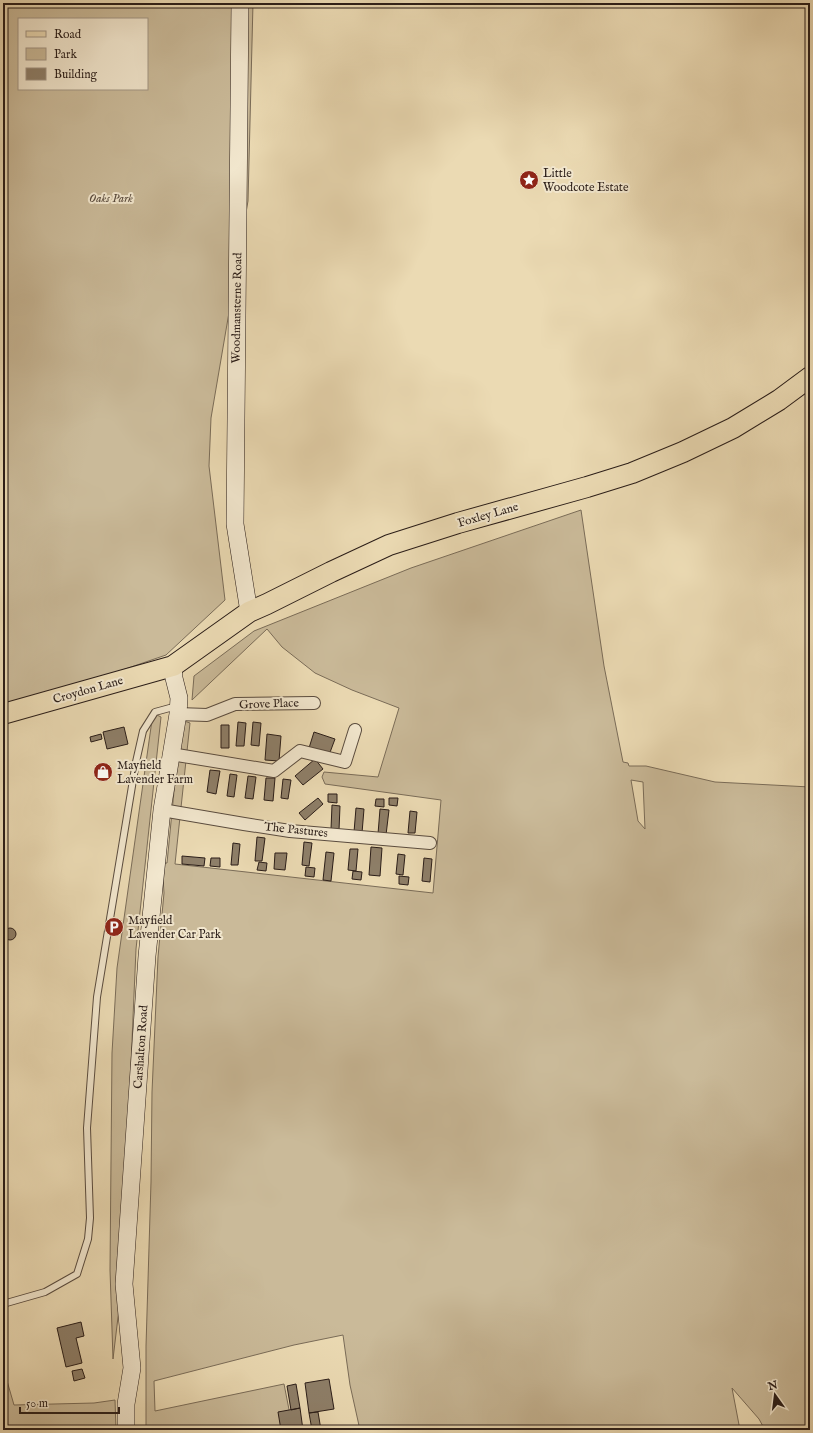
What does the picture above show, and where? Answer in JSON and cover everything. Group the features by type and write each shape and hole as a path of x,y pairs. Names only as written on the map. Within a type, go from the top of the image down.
{"main road":[{"name":"Woodmansterne Road","path":"240,3 235,524 249,612"},
{"name":"Foxley Lane","path":"173,666 249,612 389,545 458,523 632,473 683,452 733,428 779,400 810,377"},
{"name":"Carshalton Road","path":"126,1430 126,1404 132,1368 124,1284 147,956 162,810 180,698 174,678 173,666"},
{"name":"Croydon Lane","path":"3,714 173,666"}],"street":[{"name":"Grove Place","path":"179,710 207,715 235,704 314,703"},
{"path":"171,754 274,771 300,751 345,762 355,730"},
{"name":"The Pastures","path":"162,810 290,831 430,843"}],"lane":[{"path":"3,1304 45,1292 77,1274 83,1258 88,1239 90,1218 87,1128 97,997 136,762 143,731 155,712 179,710"}],"green space":[{"name":"Oaks Park","path":"3,3 253,3 248,201 211,418 209,466 225,600 166,655 3,711"},
{"path":"581,510 604,666 623,762 628,763 629,766 646,766 715,782 810,787 810,1430 765,1430 759,1419 732,1388 740,1430 360,1430 350,1385 343,1335 294,1345 154,1381 155,1411 284,1384 293,1430 146,1430 146,1346 152,1092 158,957 164,893 162,863 167,863 181,720 190,723 175,864 433,893 441,800 325,784 322,777 324,772 378,777 399,708 352,690 315,673 282,647 267,629 192,700 194,676 254,631 411,568","holes":["631,780 643,782 645,829 638,821"]},
{"path":"153,713 161,717 136,949 121,1292 113,1359 110,1270 112,1053 117,968"},
{"path":"3,1367 14,1405 94,1403 115,1400 116,1430 3,1430"}],"building":[{"path":"238,722 246,723 244,746 236,746"},
{"path":"253,722 261,723 259,746 251,745"},
{"path":"221,725 229,725 229,748 221,748"},
{"path":"124,727 128,744 107,749 103,732"},
{"path":"314,732 335,739 329,755 309,748"},
{"path":"101,734 102,739 91,742 90,737"},
{"path":"267,734 281,736 279,761 265,760"},
{"path":"315,759 323,769 303,785 295,776"},
{"path":"210,770 220,771 216,794 207,792"},
{"path":"230,774 237,775 234,797 227,796"},
{"path":"248,776 256,777 253,799 245,798"},
{"path":"266,778 275,778 273,801 264,800"},
{"path":"283,779 291,780 288,799 281,798"},
{"path":"328,794 337,794 337,803 328,802"},
{"path":"318,798 323,804 305,820 299,813"},
{"path":"389,798 398,798 397,806 389,805"},
{"path":"376,799 384,799 384,807 375,806"},
{"path":"332,805 340,806 339,830 331,829"},
{"path":"356,808 364,809 362,833 354,832"},
{"path":"380,809 389,810 386,835 378,834"},
{"path":"410,811 417,812 415,833 408,833"},
{"path":"257,837 265,838 262,861 255,861"},
{"path":"304,842 312,843 309,866 302,865"},
{"path":"233,843 240,844 238,865 231,865"},
{"path":"371,847 382,848 380,876 369,875"},
{"path":"350,849 358,849 356,871 348,870"},
{"path":"326,852 334,853 331,881 323,880"},
{"path":"275,853 287,853 285,870 274,869"},
{"path":"398,854 405,855 403,875 396,874"},
{"path":"182,856 205,858 204,866 182,864"},
{"path":"211,858 220,858 220,867 210,866"},
{"path":"424,858 432,859 430,882 422,881"},
{"path":"259,862 267,863 266,871 257,870"},
{"path":"306,867 315,868 314,877 305,876"},
{"path":"353,871 362,872 361,880 352,879"},
{"path":"399,876 409,877 408,885 399,884"},
{"path":"12,928 15,929 15,939 8,940 5,939 4,932 5,929"},
{"path":"81,1322 84,1336 76,1338 82,1363 66,1367 57,1328"},
{"path":"82,1369 85,1378 74,1381 72,1371"},
{"path":"329,1379 334,1409 309,1413 305,1383"},
{"path":"296,1384 300,1408 291,1410 287,1386"},
{"path":"300,1408 303,1430 296,1430 295,1428 281,1430 278,1412"},
{"path":"318,1412 321,1430 312,1430 309,1413"}],"place":[{"name":"Little Woodcote Estate","path":"529,180"},
{"name":"Mayfield Lavender Farm","path":"103,772"},
{"name":"Mayfield Lavender Car Park","path":"114,927"}]}
